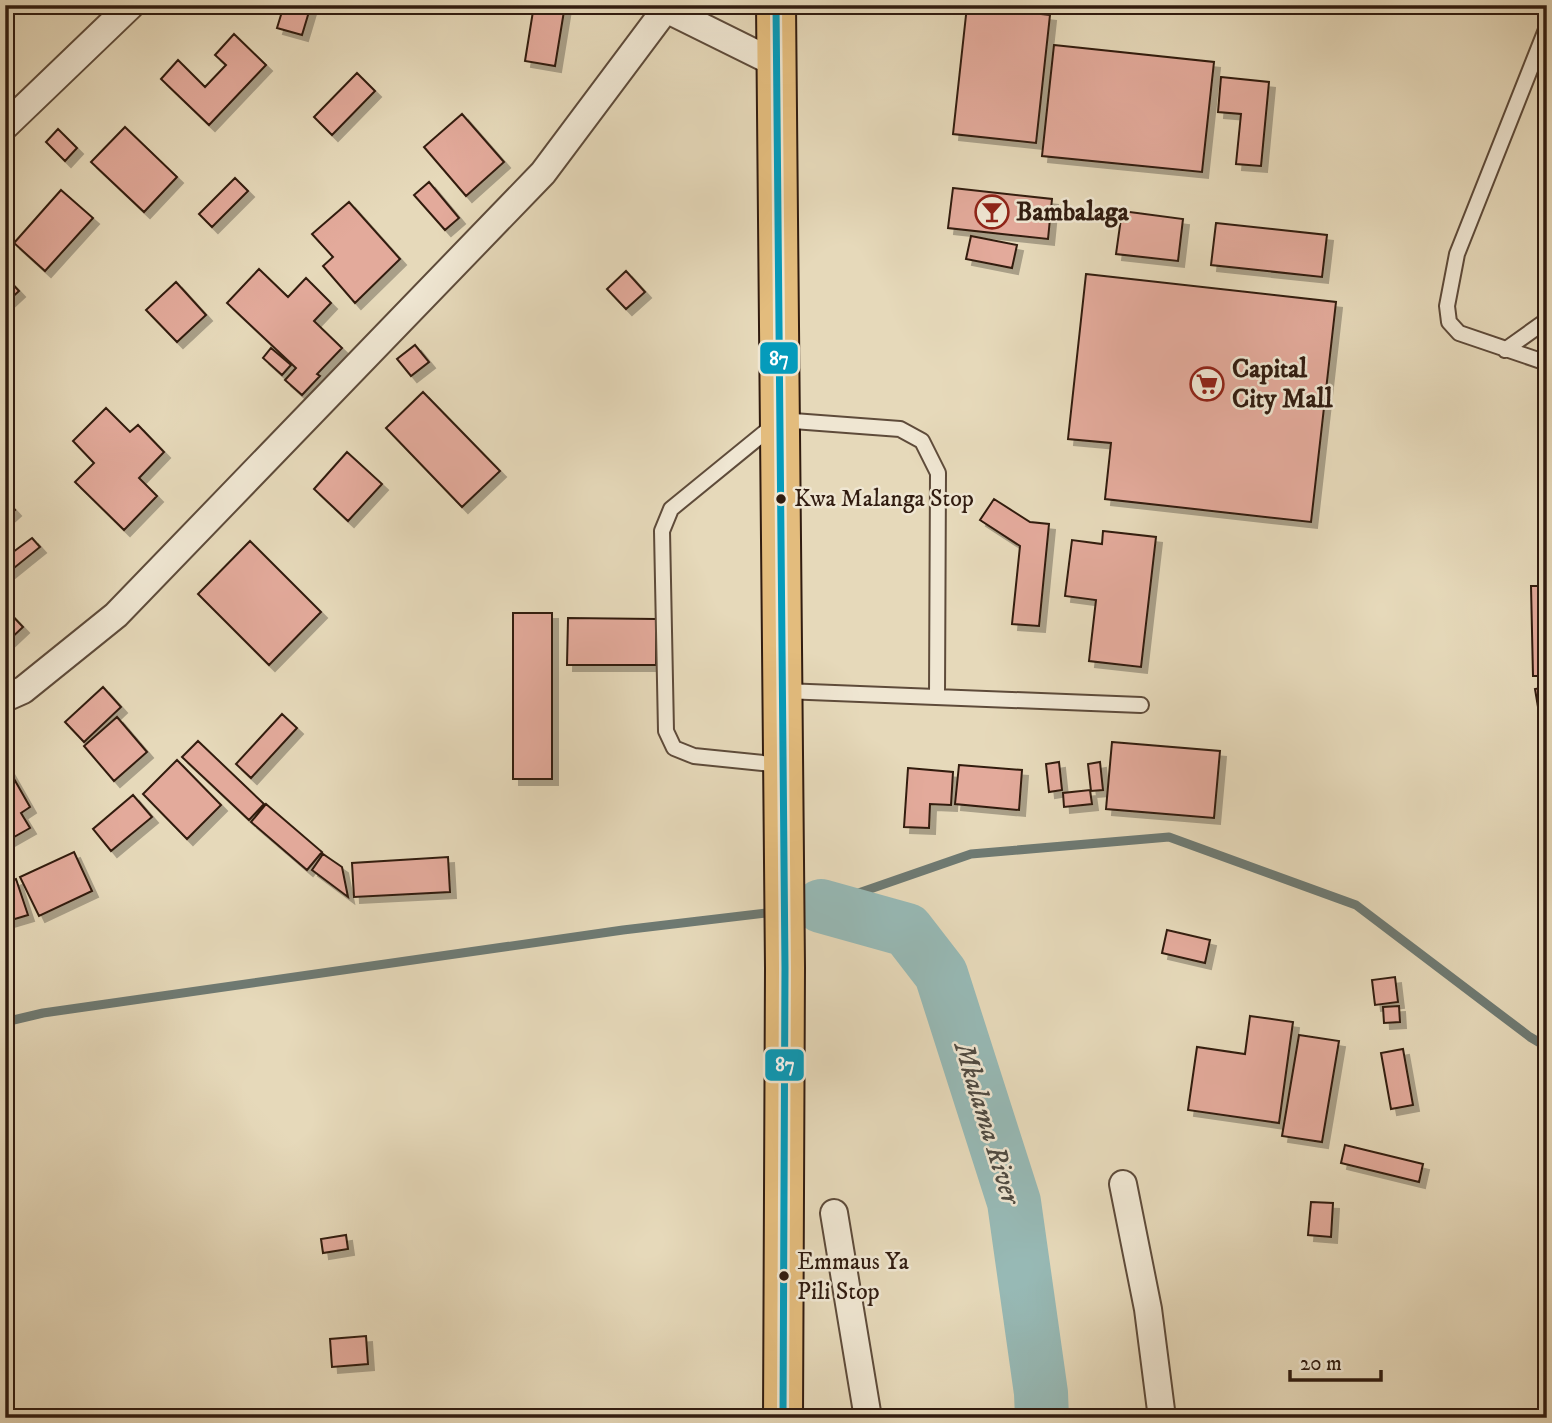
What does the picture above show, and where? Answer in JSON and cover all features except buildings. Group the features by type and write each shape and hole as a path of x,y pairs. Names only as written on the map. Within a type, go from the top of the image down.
{"highway":[{"path":"776,5 785,968 783,1418"}],"street":[{"path":"5,125 131,5"},
{"path":"5,698 23,690 116,615 543,173 661,8 777,64"},
{"path":"1123,1184 1148,1309 1162,1418"},
{"path":"834,1213 868,1418"}],"lane":[{"path":"1547,27 1457,254 1447,306 1449,322 1459,333 1547,363"},
{"path":"1505,350 1547,320"},
{"path":"783,765 694,756 674,748 666,731 662,531 671,509 780,421 900,429 922,441 938,473 937,697"},
{"path":"782,691 1141,705"}],"waterway":[{"path":"795,909 821,906 971,854 1169,837 1356,905 1530,1037 1547,1047"},
{"name":"Mkalama River","path":"821,906 907,930 941,974 1014,1202 1041,1393 1042,1418"},
{"path":"5,1022 43,1013 623,930 774,912"}],"transit line":[{"name":"87","path":"776,5 785,968 783,1418"}],"place":[{"name":"Bambalaga","path":"992,212"},
{"name":"Capital City Mall","path":"1207,384"},
{"name":"Kwa Malanga Stop","path":"781,499"},
{"name":"Emmaus Ya Pili Stop","path":"784,1276"}]}
